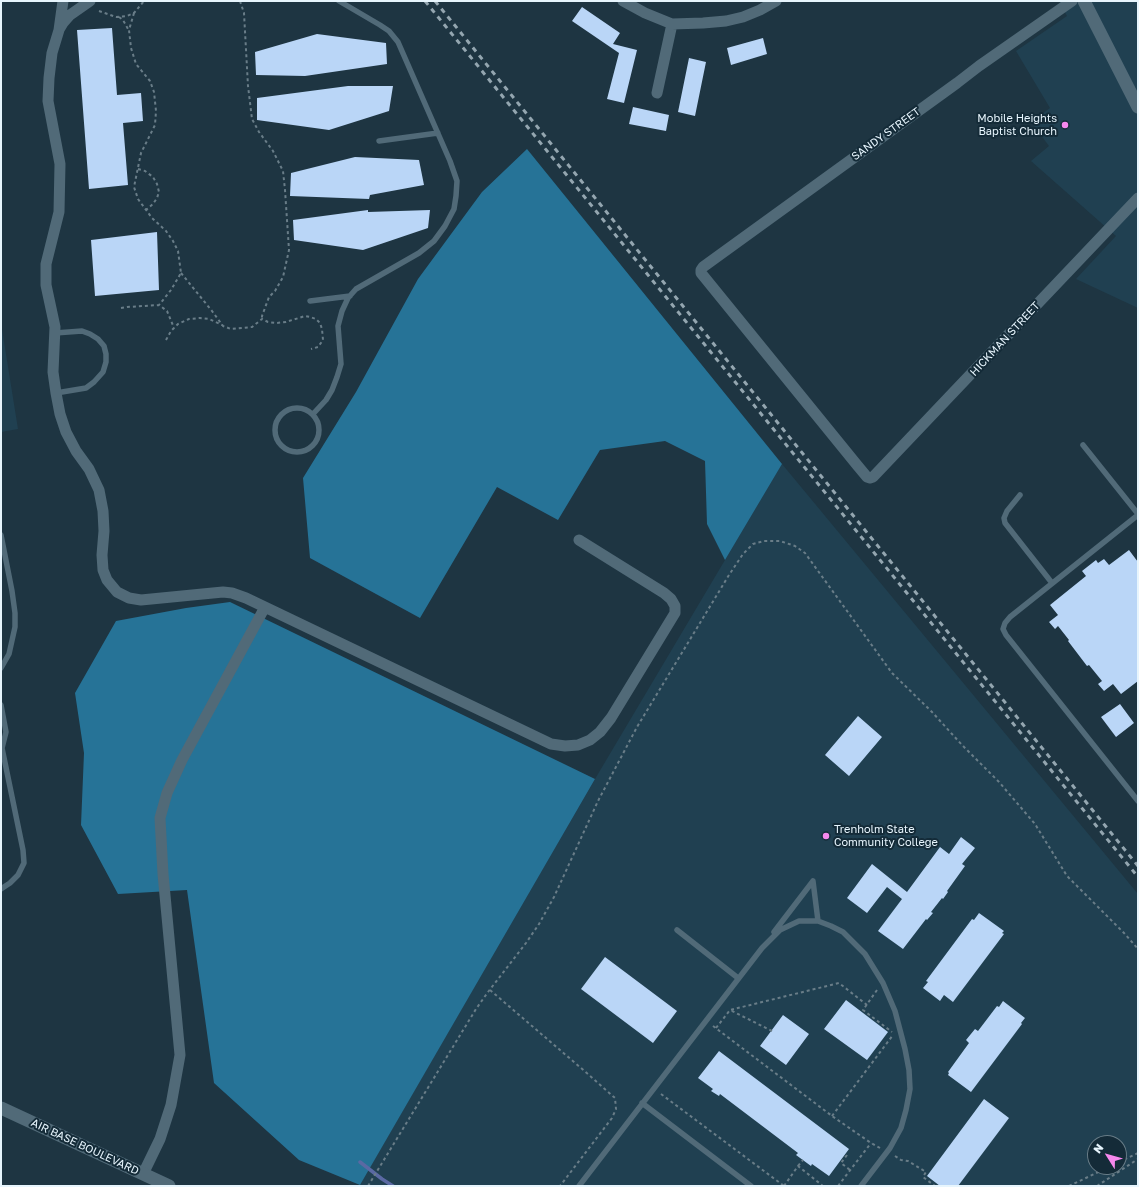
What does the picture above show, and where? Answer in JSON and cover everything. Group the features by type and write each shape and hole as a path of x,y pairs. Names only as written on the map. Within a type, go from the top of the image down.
{"street":[{"path":"62,1 59,30 52,53 48,101 60,164 59,212 46,264 46,285 52,309 55,333 53,372 60,414 66,432 89,469 99,490 103,511 104,531 102,570 107,580 117,592 129,598 141,600 223,592 232,593 246,598 551,744 565,746 578,745 595,736 611,718 674,613 675,606 671,599 664,593 579,540"},
{"path":"59,30 70,15 90,1"},
{"path":"623,1 645,13 672,24 726,21 760,10 776,1"},
{"name":"SANDY STREET","path":"870,478 866,477 846,453 701,273 701,270 703,266 979,66 1072,1"},
{"path":"1084,1 1138,107"},
{"path":"657,93 672,24"},
{"name":"HICKMAN STREET","path":"870,478 873,477 1138,198"},
{"path":"143,1174 160,1139 171,1105 180,1055 163,874 160,818 167,793 182,760 265,607"},
{"name":"AIR BASE BOULEVARD","path":"1,1108 169,1186"}],"lane":[{"path":"313,414 326,400 337,377 341,364 338,326 342,311 350,296 356,289 419,253 434,241 445,226 454,209 457,181 450,161 398,42 389,31 380,24 339,1"},
{"path":"379,141 438,133"},
{"path":"310,301 350,296"},
{"path":"55,333 82,332 94,336 104,346 106,354 106,362 103,372 94,382 86,388 56,393"},
{"path":"297,407 313,414 319,424 319,432 317,439 308,450 293,452 286,450 280,445 276,439 274,431 278,417 283,412 290,408 297,407"},
{"path":"1083,445 1138,514 1010,617 1005,623 1003,629 1006,635 1138,800"},
{"path":"1020,495 1007,511 1004,518 1005,523 1052,583"},
{"path":"1,535 12,591 15,627 9,654 1,668"},
{"path":"1,705 6,732 2,748 23,850 24,863 18,875 1,889"},
{"path":"579,1186 813,881 818,921"},
{"path":"762,948 780,930 799,921 818,921 832,926 843,932 865,954 883,983 895,1011 905,1049 908,1070 910,1089 906,1110 900,1128 887,1152 861,1186"},
{"path":"677,930 738,978"},
{"path":"642,1103 751,1186"}],"path":[{"path":"144,1 134,13 129,30 131,48 136,64 150,82 154,92 156,111 155,125 141,153 134,187 138,199 152,218 166,231 178,251 181,273 223,326"},
{"path":"166,340 171,331 178,324 189,319 209,319 231,329 252,327 262,319 269,297 283,277 289,250 285,190 282,171 273,151 259,132 252,119 248,86 244,13 240,1"},
{"path":"99,11 118,16 127,16 134,13"},
{"path":"118,16 123,20 129,30"},
{"path":"138,169 145,171 153,177 159,192 153,204 146,210"},
{"path":"159,305 171,290 181,273"},
{"path":"121,308 159,305 166,311 174,328"},
{"path":"262,319 268,322 276,323 286,322 305,316 316,319 320,323 323,340 318,347 311,349"},
{"path":"368,1186 448,1055 490,990 539,924 554,897 598,801 637,727 728,575 743,554 753,544 764,541 780,541 795,546 805,553 892,674 932,712 999,782 1035,824 1067,876 1138,949"},
{"path":"716,1028 730,1010 839,983 867,1005"},
{"path":"832,1116 894,1034 863,1010 883,983"},
{"path":"490,990 615,1098 616,1109 612,1118 560,1186"},
{"path":"730,1010 772,1031"},
{"path":"706,1021 832,1116 871,1143 901,1160 908,1161 926,1172 923,1177 935,1186"},
{"path":"654,1088 784,1186 803,1160"},
{"path":"839,1186 871,1143"},
{"path":"1127,1158 1138,1153"},
{"path":"846,1155 840,1163 850,1170"},
{"path":"1097,1186 1138,1159"},
{"path":"798,1166 823,1186"},
{"path":"1070,1186 1093,1175"}],"shaded area":[{"path":"1059,1 1138,1 1138,308 1076,279 1116,236 1031,161 1049,146 1031,122 1050,108 1016,51 1067,16"},
{"path":"527,149 782,464 725,560 707,524 705,461 665,441 600,450 558,520 497,487 420,618 310,558 303,478 356,392 418,279 482,192"},
{"path":"1,323 18,429 1,432"},
{"name":"Trenholm State Community College","path":"782,464 1138,894 1138,1186 359,1186 595,779"},
{"path":"230,602 595,779 360,1185 299,1160 214,1083 187,890 118,894 81,825 84,753 75,693 116,621 186,608"}],"building":[{"path":"582,7 620,33 613,44 637,50 624,103 607,99 619,53 572,21"},
{"path":"112,28 117,95 141,93 143,121 123,123 128,185 89,189 77,30"},
{"path":"317,34 386,43 387,64 305,76 256,75 255,52"},
{"path":"763,38 767,54 731,65 727,48"},
{"path":"689,58 706,62 695,116 678,112"},
{"path":"348,86 393,86 389,111 329,130 257,120 257,98"},
{"path":"633,107 669,115 666,131 629,124"},
{"path":"355,157 419,160 424,185 370,195 369,199 290,196 291,173"},
{"path":"368,210 368,212 430,210 428,228 363,250 294,240 293,220"},
{"path":"157,232 159,290 95,296 91,240"},
{"path":"1129,550 1138,562 1138,681 1121,694 1113,684 1104,691 1098,684 1102,681 1089,665 1087,666 1058,626 1055,629 1049,622 1058,615 1050,605 1086,576 1082,571 1096,560 1098,563 1104,559 1109,565"},
{"path":"1120,704 1134,723 1116,737 1101,717"},
{"path":"858,716 882,737 849,776 825,755"},
{"path":"961,837 975,848 962,864 965,866 947,891 948,892 931,912 933,913 927,920 926,919 903,949 878,931 902,899 887,887 867,913 847,898 872,864 907,892 940,847 949,854"},
{"path":"979,913 1004,931 1002,933 1004,934 953,1002 944,995 940,1001 923,988 928,982 926,981 972,919 974,920"},
{"path":"605,957 677,1011 653,1043 581,989"},
{"path":"846,1000 888,1032 867,1060 824,1029"},
{"path":"1003,1001 1025,1018 971,1092 948,1075 948,1072 969,1043 966,1040 975,1029 978,1031 997,1006 999,1007"},
{"path":"783,1015 809,1034 786,1065 760,1046"},
{"path":"719,1051 849,1149 829,1176 812,1164 811,1166 796,1155 798,1153 720,1094 719,1096 711,1091 713,1089 698,1078"},
{"path":"984,1099 1009,1118 958,1186 940,1186 927,1176"}],"waterway":[{"path":"360,1162 393,1186"}],"railway":[{"path":"425,1 1138,877"},
{"path":"435,1 1138,866"}],"place":[{"name":"Mobile Heights Baptist Church","path":"1065,125"},
{"name":"Trenholm State Community College","path":"826,836"}]}
